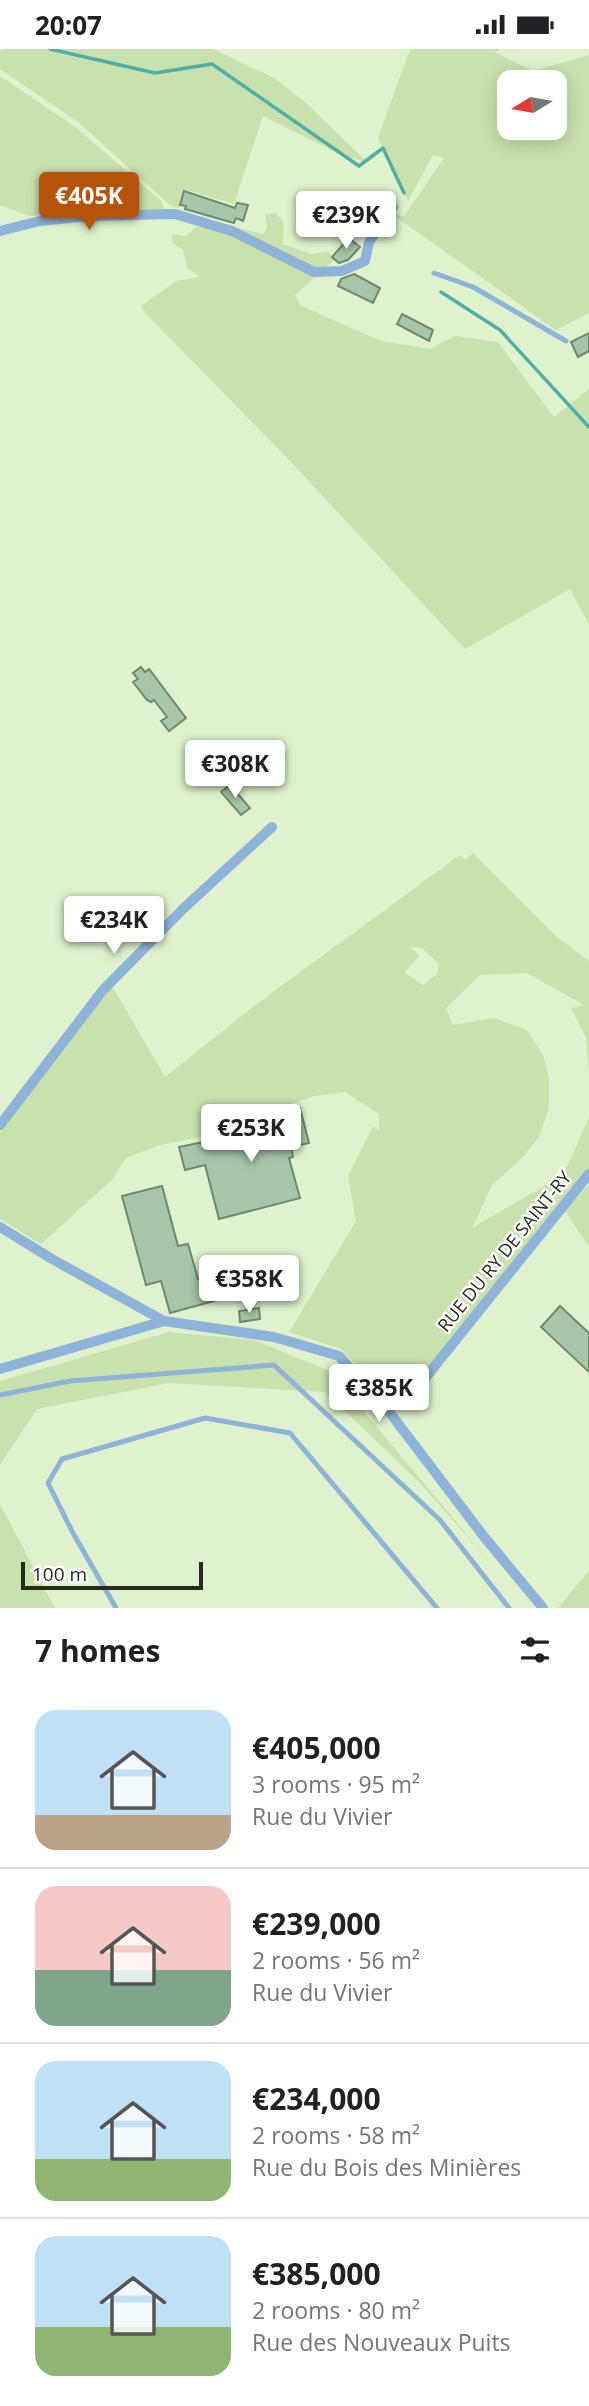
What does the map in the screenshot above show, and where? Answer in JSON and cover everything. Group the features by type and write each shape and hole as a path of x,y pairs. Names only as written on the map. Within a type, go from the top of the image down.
{"street":[{"path":"0,231 40,221 89,216 175,214 232,231 314,272 342,271 365,261 369,242 393,207"},
{"path":"0,1125 103,990 184,908 272,827"},
{"name":"RUE DU RY DE SAINT-RY","path":"384,1405 426,1377 589,1174"},
{"path":"0,1227 164,1321 274,1337 339,1356 384,1405 542,1608"},
{"path":"0,1369 164,1321"}],"lane":[{"path":"434,273 473,287 566,341"},
{"path":"0,1395 70,1381 274,1365 440,1520 509,1608"},
{"path":"116,1608 48,1483 62,1459 205,1418 289,1433 437,1608"}],"green space":[{"path":"213,49 274,78 303,100 368,163 340,154 263,116 234,204 187,190 179,208 171,206 78,122 0,69 0,51"},
{"path":"410,49 501,49 495,52 531,70 497,70 497,140 567,140 567,70 536,70 589,55 589,313 556,330 393,215 404,216 444,158 433,155 408,201 378,138"},
{"path":"0,76 74,126 160,200 165,209 29,216 0,205"},
{"path":"276,213 284,224 283,244 311,254 328,251 335,259 295,295 300,305 381,341 430,349 455,336 498,342 554,417 589,389 589,625 570,589 465,649 292,463 148,316 141,306 176,281 200,277 187,268 183,250 173,243 172,234 186,236 196,227 233,227 264,234 267,227 265,214"},
{"path":"473,853 557,937 589,961 589,1073 586,1038 571,1008 584,1005 527,973 480,975 446,1008 453,1025 493,1018 527,1030 543,1055 549,1077 549,1108 539,1137 521,1159 492,1185 472,1228 563,1175 589,1118 589,1169 422,1376 386,1397 341,1349 289,1332 356,1221 348,1176 373,1126 379,1131 379,1114 345,1092 315,1096 246,1119 249,1128 160,1145 126,1158 112,1180 41,1244 0,1219 0,1132 111,984 165,1077 258,1003 460,855 465,860","holes":["410,947 422,948 439,964 437,974 423,985 405,973 419,955"]},
{"path":"589,1184 589,1247 565,1211"},
{"path":"169,1332 254,1340 330,1371 493,1566 422,1485 325,1392 169,1383 37,1409 0,1465 0,1381"},
{"path":"0,1504 55,1608 0,1608"},
{"path":"589,1571 589,1608 558,1608"}],"building":[{"path":"184,191 235,208 237,203 248,205 243,221 236,218 234,223 185,209 186,206 180,205"},
{"path":"362,193 374,200 377,195 386,201 377,216 357,203"},
{"path":"349,238 360,247 348,260 339,263 332,257"},
{"path":"354,274 380,288 373,303 338,286 341,279"},
{"path":"402,314 433,330 429,341 397,324"},
{"path":"589,333 589,351 578,357 571,342"},
{"path":"141,667 145,672 149,669 186,718 169,731 161,721 167,717 154,700 147,700 133,682 138,679 133,673"},
{"path":"230,785 250,808 241,815 221,792"},
{"path":"300,1108 309,1143 291,1147 293,1157 289,1158 300,1198 219,1219 205,1165 185,1170 179,1147 252,1132 249,1121"},
{"path":"162,1186 178,1246 188,1244 198,1279 230,1271 236,1295 170,1313 161,1281 146,1285 122,1196"},
{"path":"560,1306 589,1333 589,1372 541,1327"},
{"path":"259,1308 260,1319 240,1322 239,1311"}],"waterway":[{"path":"50,49 155,73 212,64 359,166 383,148 404,193"},
{"path":"441,292 500,330 589,427"}]}
